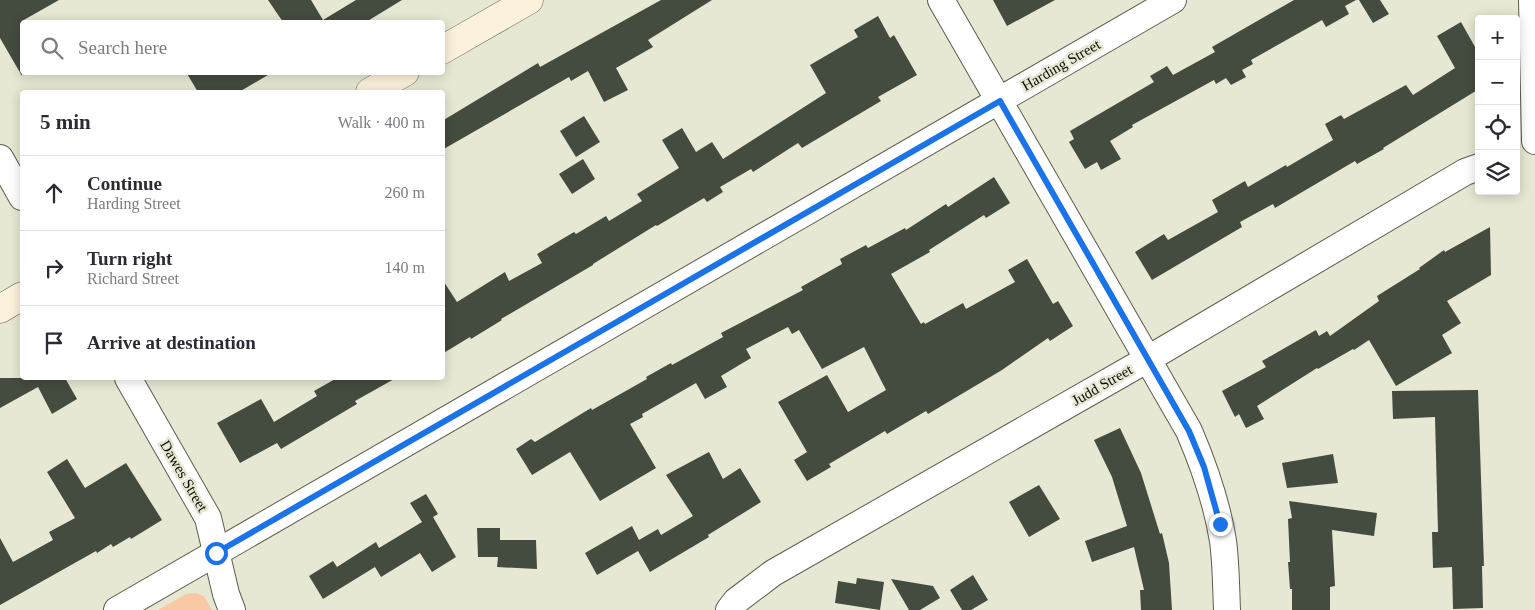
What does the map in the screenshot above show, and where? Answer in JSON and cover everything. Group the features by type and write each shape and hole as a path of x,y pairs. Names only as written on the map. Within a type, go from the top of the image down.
{"street":[{"path":"445,48 529,0"},
{"path":"941,0 1189,431 1204,467 1223,542 1227,610"},
{"name":"Harding Street","path":"117,610 1173,0"},
{"path":"1532,0 1535,141"},
{"path":"374,90 400,75"},
{"path":"1520,153 1535,147"},
{"path":"0,158 20,193"},
{"name":"Judd Street","path":"729,610 736,601 773,573 1148,358 1465,172 1475,168"},
{"path":"0,309 20,297"},
{"name":"Dawes Street","path":"129,380 208,518 226,594 232,610"}],"shaded area":[{"path":"196,593 204,596 212,610 158,610 186,594"}],"building":[{"path":"0,0 59,0 24,20 20,20 20,73 0,38"},
{"path":"268,0 311,0 323,20 282,20"},
{"path":"356,0 402,0 369,20 323,20"},
{"path":"661,0 712,0 648,40 653,47 616,68 628,90 604,102 588,71 571,81 569,77 445,148 445,119 538,63 540,67"},
{"path":"993,0 1055,0 1007,26"},
{"path":"1294,0 1356,0 1345,6 1349,14 1326,27 1322,20 1251,60 1253,64 1242,70 1246,77 1231,85 1226,78 1216,84 1214,80 1132,125 1133,127 1110,141 1121,159 1101,170 1097,162 1085,169 1069,142 1074,139 1070,131 1154,82 1150,76 1167,66 1173,75 1215,52 1212,47"},
{"path":"1359,0 1380,0 1389,14 1373,23"},
{"path":"878,16 890,38 894,35 917,75 878,97 881,101 802,148 798,143 753,172 751,169 720,187 723,192 707,202 704,198 656,225 471,339 470,337 445,352 445,284 457,302 505,272 509,281 542,263 537,254 606,216 609,221 642,201 637,194 679,168 662,140 682,128 696,152 712,142 723,159 826,93 810,65 858,37 854,30"},
{"path":"1461,22 1475,47 1475,91 1357,164 1355,161 1275,208 1273,204 1240,222 1242,227 1152,280 1135,252 1164,234 1168,240 1218,212 1212,200 1245,181 1248,187 1333,140 1325,124 1341,115 1344,119 1406,85 1413,95 1455,68 1437,36"},
{"path":"188,75 268,75 242,90 197,90"},
{"path":"584,116 600,142 576,157 560,131"},
{"path":"583,159 595,179 572,194 559,174"},
{"path":"994,177 1010,203 986,218 984,215 929,250 930,252 891,274 921,324 924,322 925,324 963,303 966,309 1015,282 1008,270 1027,259 1053,304 1058,301 1073,326 1050,341 1048,338 1002,370 928,414 926,411 887,434 885,431 829,464 831,467 807,481 794,460 807,452 778,402 827,375 848,412 886,390 864,347 822,369 799,330 792,334 788,327 746,349 751,358 721,376 727,387 705,399 696,383 642,414 643,417 630,424 656,468 600,501 570,452 532,475 516,449 531,439 535,442 591,408 592,410 647,379 646,377 671,363 672,365 723,337 721,333 803,290 801,287 842,264 840,259 866,245 868,248 905,228 906,230 946,204 948,207"},
{"path":"1490,227 1491,275 1447,301 1461,323 1442,335 1452,353 1396,386 1369,340 1354,350 1317,368 1257,406 1264,419 1246,428 1239,414 1235,417 1222,391 1266,367 1262,361 1316,330 1319,336 1327,331 1330,336 1379,301 1377,296 1420,269 1444,250 1445,252"},
{"path":"0,378 66,380 77,399 52,414 38,387 0,408"},
{"path":"333,380 392,380 355,401 357,404 281,449 277,443 240,463 217,423 261,399 274,422 317,396 314,391"},
{"path":"1478,390 1484,566 1482,566 1483,608 1453,609 1452,567 1433,568 1432,532 1438,532 1435,417 1393,419 1392,391"},
{"path":"1120,428 1141,473 1160,534 1162,533 1169,563 1172,610 1141,610 1140,590 1144,590 1134,547 1092,562 1085,541 1127,526 1112,477 1094,440"},
{"path":"709,452 723,479 740,468 761,502 708,535 709,537 650,572 638,551 597,575 585,553 632,526 639,540 658,529 661,535 693,516 666,475"},
{"path":"1333,454 1338,483 1287,488 1282,463"},
{"path":"67,459 85,488 126,463 162,520 131,539 130,537 113,547 111,544 97,553 96,551 0,605 0,538 13,562 53,540 49,532 75,518 47,472"},
{"path":"1039,485 1060,519 1029,537 1009,502"},
{"path":"426,494 438,514 433,517 456,557 432,572 420,553 381,577 375,567 323,599 309,576 333,561 337,567 376,542 379,548 422,522 410,503"},
{"path":"1289,501 1377,513 1374,536 1332,530 1335,586 1330,587 1330,610 1292,610 1292,589 1290,589 1288,562 1290,562 1288,519 1292,518"},
{"path":"477,528 500,528 500,540 536,540 537,569 497,567 498,557 478,557"},
{"path":"973,575 988,600 971,610 962,610 950,590"},
{"path":"857,578 884,582 880,610 835,603 838,581 856,584"},
{"path":"891,579 933,586 940,598 920,610 909,610"}],"route":[{"path":"216,553 1000,101 1189,431 1204,467 1220,524"}]}
